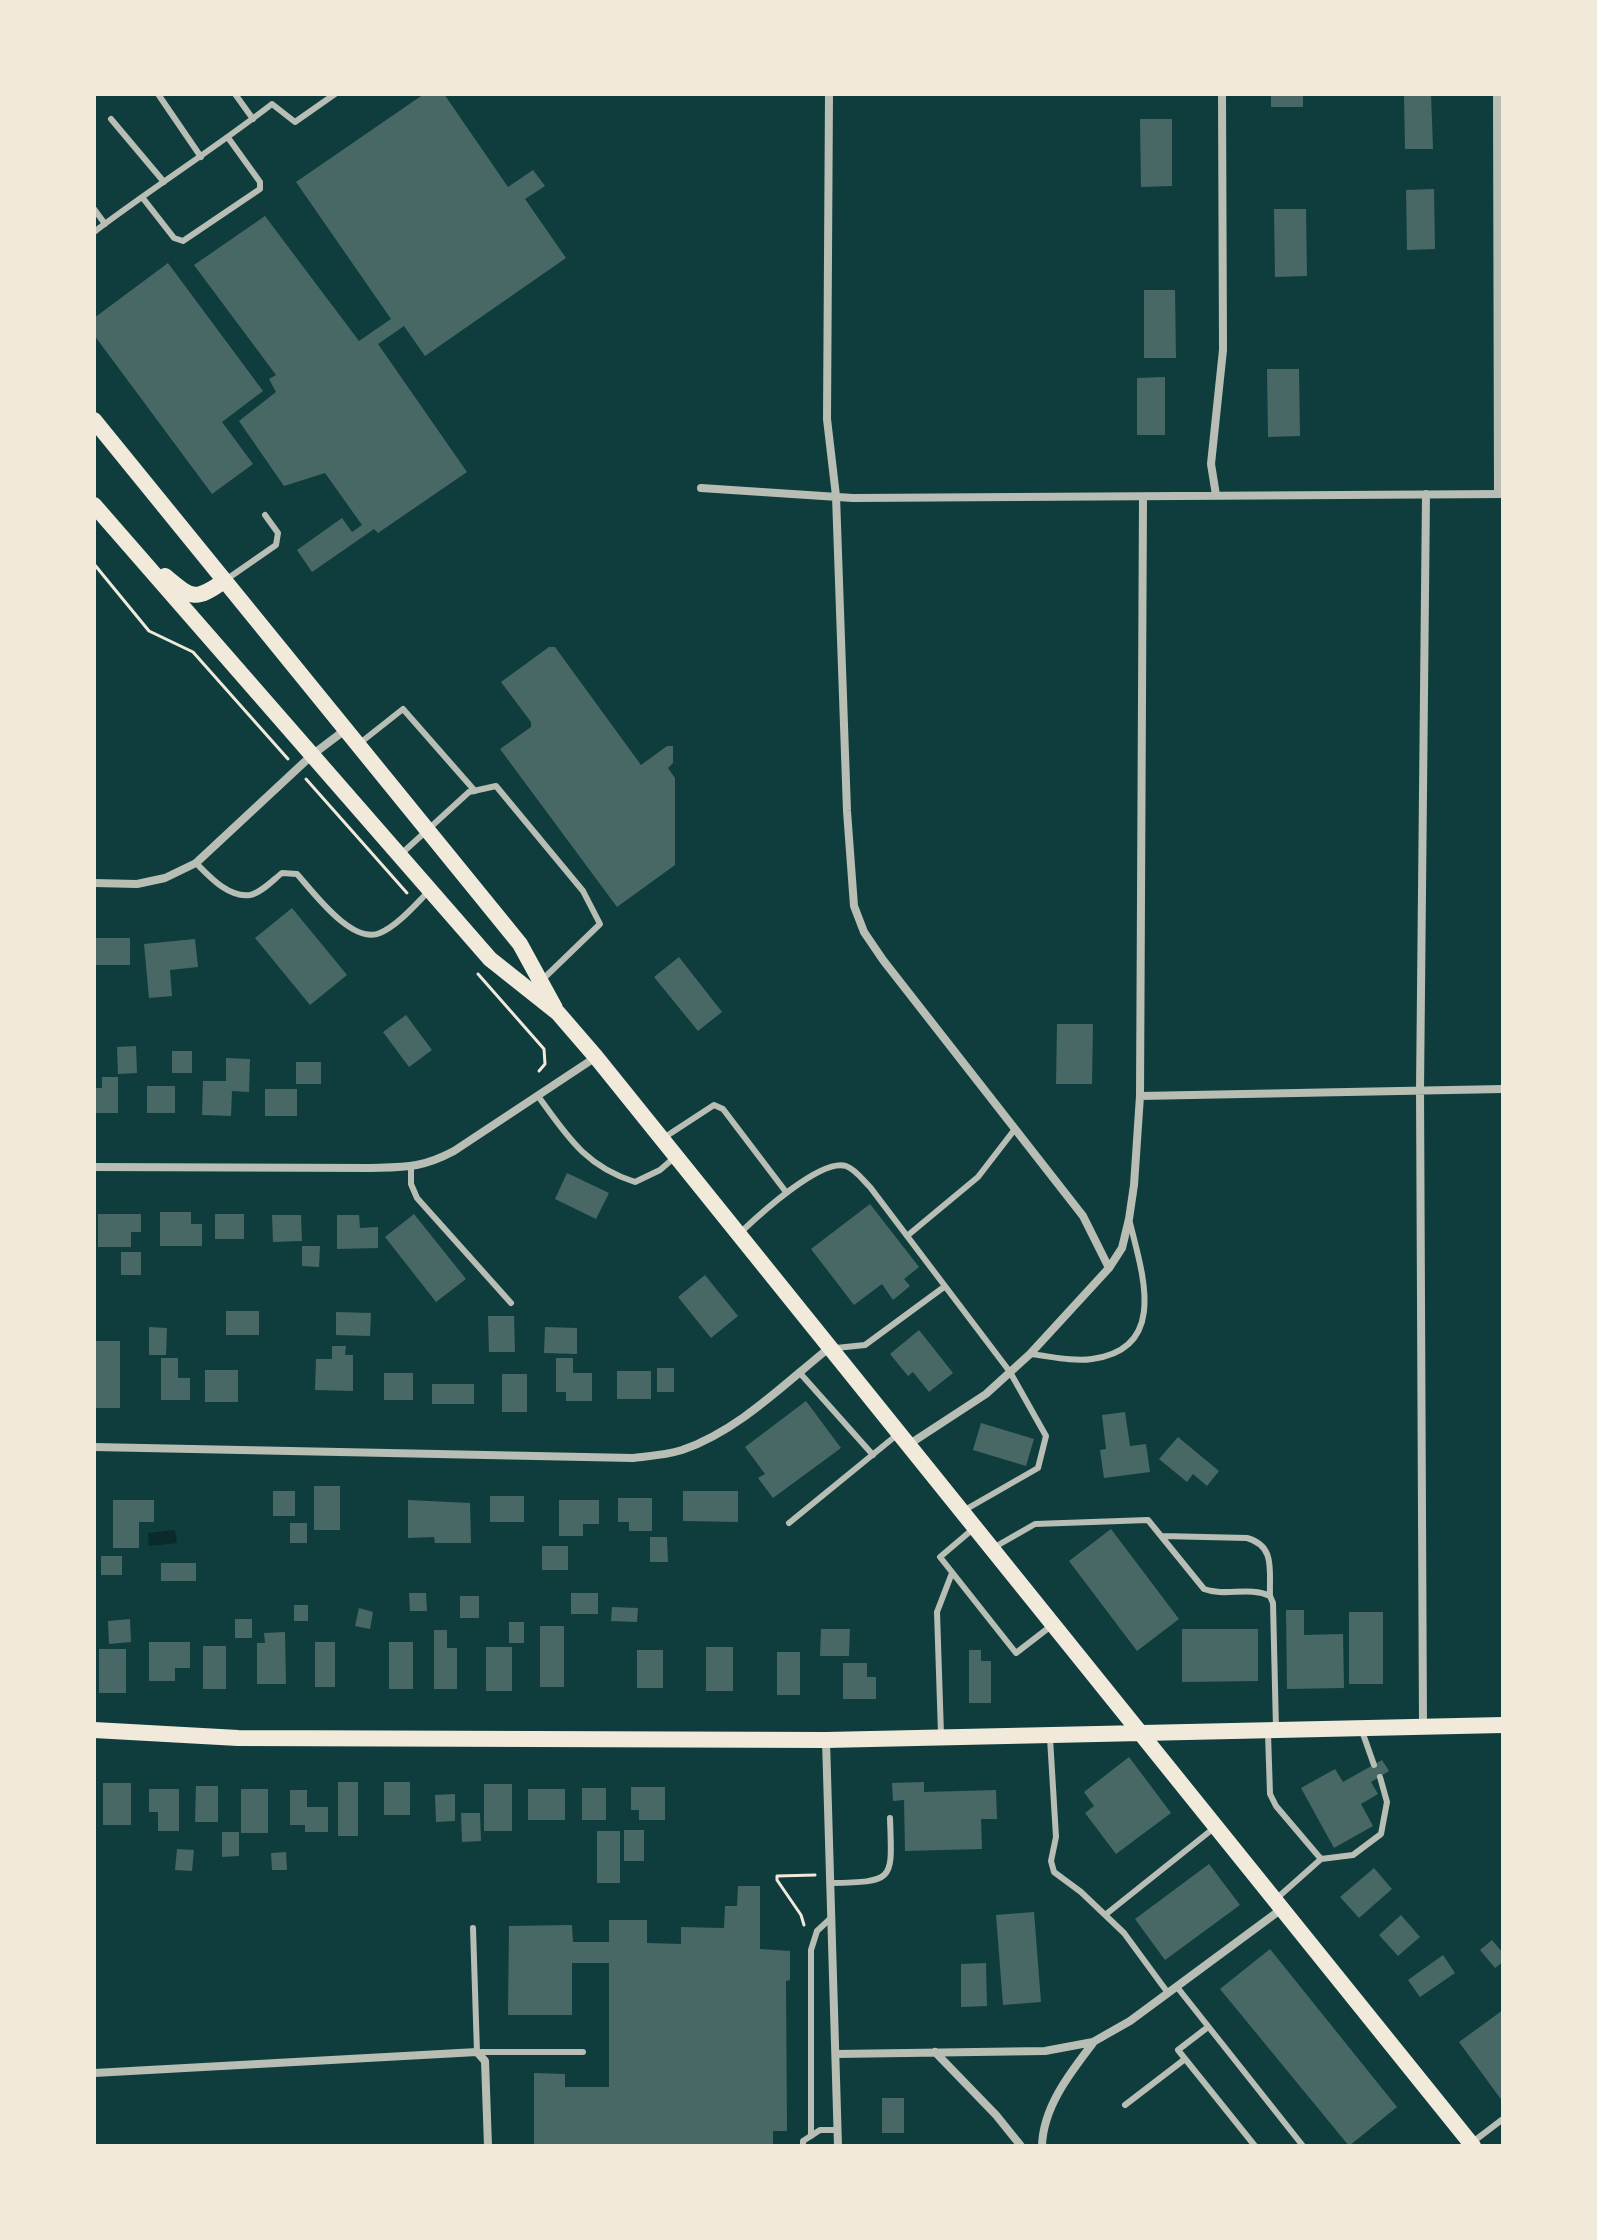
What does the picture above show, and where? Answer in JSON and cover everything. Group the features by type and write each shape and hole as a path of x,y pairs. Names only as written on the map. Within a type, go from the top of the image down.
{"main road":[{"path":"94,420 520,944 535,986"},
{"path":"94,505 490,959 535,986 596,1057 1472,2145"},
{"path":"130,547 188,595 205,595 224,581"},
{"path":"94,1730 238,1738 826,1740 1503,1725"}],"street":[{"path":"829,94 827,419 836,496 847,811 854,906 864,932 883,960 1083,1216 1109,1268"},
{"path":"1216,495 1211,464 1223,350 1222,94"},
{"path":"701,488 836,496 1501,494 1497,94"},
{"path":"1423,1726 1420,1089 1426,494"},
{"path":"903,1440 986,1394 1030,1354 1109,1268 1122,1248 1134,1185 1140,1096 1143,497"},
{"path":"94,883 137,884 165,878 196,863 312,755 345,730"},
{"path":"94,1167 411,1167 431,1163 596,1057"},
{"path":"1140,1096 1503,1089"},
{"path":"94,1447 633,1458 661,1455 683,1449 732,1425 829,1348"},
{"path":"826,1740 838,2146"},
{"path":"836,2054 1045,2051 1093,2042 1130,2021 1177,1987 1280,1903"},
{"path":"1042,2146 1042,2131 1051,2108 1066,2079 1093,2042"},
{"path":"94,2073 477,2052 485,2061 488,2146"},
{"path":"935,2052 996,2115 1021,2146"}],"lane":[{"path":"158,94 201,157"},
{"path":"235,94 253,119"},
{"path":"94,232 229,139 272,104 295,122 335,94"},
{"path":"111,119 164,182"},
{"path":"142,197 174,238 183,241 260,189 260,182 229,139"},
{"path":"94,209 105,224"},
{"path":"224,581 276,545 278,533 265,515"},
{"path":"357,746 403,709 475,791"},
{"path":"400,855 469,792 496,786 583,891 600,924 535,986"},
{"path":"196,863 216,884 239,894 252,895 282,873 297,874 338,918 365,935 384,932 430,889"},
{"path":"538,1096 571,1142 611,1174 635,1182 660,1170 676,1156"},
{"path":"662,1138 714,1105 723,1109 786,1192"},
{"path":"907,1236 978,1177 1015,1129"},
{"path":"738,1234 786,1192 834,1164 850,1167 870,1187 1010,1372 1046,1436 1038,1468 961,1511"},
{"path":"411,1167 411,1184 417,1198 511,1303"},
{"path":"1030,1354 1089,1360 1115,1354 1137,1337 1145,1311 1144,1279 1129,1219"},
{"path":"829,1348 865,1345 944,1287"},
{"path":"799,1372 873,1455"},
{"path":"789,1523 873,1455 903,1440"},
{"path":"992,1549 1035,1524 1148,1520 1204,1589 1214,1593 1261,1592 1270,1596"},
{"path":"974,1527 940,1557 1016,1653 1054,1624"},
{"path":"1162,1536 1247,1538 1260,1542 1266,1549 1276,1651 1270,1794 1276,1806 1321,1859"},
{"path":"941,1737 937,1612 952,1573"},
{"path":"1360,1727 1374,1765"},
{"path":"1050,1734 1056,1837 1051,1861 1054,1872 1081,1892 1124,1933 1168,1993"},
{"path":"1280,1903 1321,1859 1353,1855 1381,1834 1387,1802 1380,1777"},
{"path":"831,1883 869,1883 889,1873 892,1864 890,1818"},
{"path":"1105,1915 1217,1826"},
{"path":"811,2136 811,1950 817,1931 832,1917"},
{"path":"473,1928 477,2052 583,2052"},
{"path":"1177,1987 1303,2146"},
{"path":"1208,2027 1178,2050 1255,2146"},
{"path":"1125,2105 1185,2059"},
{"path":"1472,2145 1503,2119"},
{"path":"803,2146 803,2141 820,2130 837,2130"}],"path":[{"path":"94,564 149,631 193,652 416,904"},
{"path":"475,971 544,1049 545,1064 539,1071"},
{"path":"806,1932 801,1915 777,1876 815,1875"}],"water":[{"path":"175,1530 177,1543 149,1546 148,1533"}],"building":[{"path":"424,94 444,94 508,187 533,170 545,186 525,199 566,258 425,356 404,326 378,344 467,472 378,533 374,529 312,572 297,550 342,518 352,532 362,525 325,473 284,486 239,421 276,392 269,379 276,375 194,265 265,216 359,341 391,319 296,182"},
{"path":"1271,94 1303,94 1303,107 1271,107"},
{"path":"1404,94 1431,94 1433,149 1405,149"},
{"path":"1140,119 1172,119 1172,186 1141,187"},
{"path":"1434,189 1435,249 1407,250 1406,190"},
{"path":"1274,209 1306,209 1307,276 1275,277"},
{"path":"168,263 263,391 222,422 253,464 212,494 94,335 94,318"},
{"path":"1144,290 1175,290 1176,358 1144,358"},
{"path":"1267,369 1299,369 1300,436 1268,437"},
{"path":"1165,377 1165,435 1137,435 1137,378"},
{"path":"549,647 555,647 641,765 667,746 673,746 673,763 668,768 675,778 675,865 617,907 500,749 531,727 531,722 501,682"},
{"path":"292,908 347,975 310,1005 255,938"},
{"path":"94,938 130,938 130,965 94,965"},
{"path":"195,939 198,967 170,970 172,996 149,998 144,944"},
{"path":"679,957 722,1012 698,1031 654,977"},
{"path":"406,1015 432,1050 409,1067 383,1032"},
{"path":"1057,1024 1093,1024 1092,1084 1056,1084"},
{"path":"136,1046 137,1073 118,1074 117,1047"},
{"path":"172,1051 192,1051 192,1073 172,1073"},
{"path":"226,1058 250,1059 249,1092 232,1091 231,1116 202,1115 203,1081 226,1081"},
{"path":"296,1062 321,1062 321,1084 296,1084"},
{"path":"102,1077 118,1077 118,1113 94,1113 94,1088 102,1088"},
{"path":"147,1086 175,1086 175,1113 147,1113"},
{"path":"265,1089 297,1089 297,1116 265,1116"},
{"path":"567,1173 609,1193 596,1219 555,1199"},
{"path":"870,1204 919,1267 904,1279 910,1286 893,1300 882,1284 854,1305 811,1249"},
{"path":"160,1212 191,1212 191,1224 202,1224 202,1246 160,1246"},
{"path":"98,1214 141,1214 141,1232 131,1232 131,1247 98,1247"},
{"path":"215,1214 244,1214 244,1239 215,1239"},
{"path":"414,1214 466,1279 436,1302 385,1237"},
{"path":"272,1215 301,1215 302,1241 273,1242"},
{"path":"337,1215 359,1215 360,1228 378,1227 378,1248 337,1249"},
{"path":"302,1246 320,1246 319,1267 302,1266"},
{"path":"121,1252 141,1252 141,1275 121,1275"},
{"path":"705,1275 738,1316 711,1338 678,1297"},
{"path":"226,1311 259,1311 259,1335 226,1335"},
{"path":"336,1312 371,1313 370,1336 336,1335"},
{"path":"488,1316 514,1316 515,1352 489,1352"},
{"path":"149,1327 167,1328 166,1355 149,1355"},
{"path":"545,1327 577,1328 577,1354 544,1353"},
{"path":"919,1330 953,1373 929,1392 913,1372 908,1376 890,1354"},
{"path":"95,1341 120,1341 120,1408 95,1408"},
{"path":"332,1346 346,1346 345,1355 353,1355 353,1391 315,1390 316,1359 332,1359"},
{"path":"161,1358 178,1358 178,1378 190,1378 190,1400 161,1400"},
{"path":"556,1358 573,1358 573,1373 592,1373 592,1401 566,1401 566,1392 556,1392"},
{"path":"657,1368 674,1368 674,1392 657,1392"},
{"path":"205,1370 238,1370 238,1402 205,1402"},
{"path":"617,1371 651,1371 651,1399 617,1399"},
{"path":"384,1373 413,1373 413,1400 384,1400"},
{"path":"502,1374 527,1374 527,1412 502,1412"},
{"path":"432,1384 474,1384 474,1404 432,1404"},
{"path":"806,1401 841,1448 773,1498 758,1478 765,1474 745,1447"},
{"path":"1125,1412 1130,1446 1146,1444 1150,1472 1104,1478 1100,1450 1106,1449 1102,1415"},
{"path":"981,1423 1034,1439 1026,1466 973,1450"},
{"path":"1178,1437 1219,1471 1207,1486 1193,1474 1187,1482 1159,1459"},
{"path":"314,1486 340,1486 340,1530 314,1530"},
{"path":"273,1491 295,1491 295,1516 273,1516"},
{"path":"683,1491 738,1491 738,1522 683,1521"},
{"path":"490,1496 524,1496 524,1522 490,1522"},
{"path":"618,1498 652,1498 652,1531 629,1531 629,1522 618,1522"},
{"path":"113,1500 154,1500 154,1522 139,1522 139,1548 113,1548"},
{"path":"408,1500 470,1503 471,1543 435,1543 434,1537 408,1538"},
{"path":"559,1500 599,1500 599,1524 583,1524 583,1536 559,1536"},
{"path":"290,1523 307,1523 307,1543 290,1543"},
{"path":"1111,1529 1179,1619 1137,1651 1069,1561"},
{"path":"650,1537 667,1537 668,1562 650,1562"},
{"path":"542,1546 568,1546 568,1570 542,1570"},
{"path":"101,1556 122,1556 122,1575 101,1575"},
{"path":"161,1563 196,1563 196,1581 161,1581"},
{"path":"409,1593 426,1593 427,1611 410,1611"},
{"path":"571,1593 598,1593 598,1614 571,1614"},
{"path":"460,1596 479,1596 479,1618 460,1618"},
{"path":"294,1605 308,1605 308,1621 294,1621"},
{"path":"612,1607 638,1608 637,1622 611,1621"},
{"path":"359,1608 373,1612 370,1629 355,1626"},
{"path":"1286,1610 1304,1610 1304,1635 1343,1634 1344,1688 1287,1689"},
{"path":"1349,1612 1383,1612 1383,1684 1349,1684"},
{"path":"130,1619 131,1642 109,1644 108,1621"},
{"path":"235,1619 252,1619 252,1638 235,1638"},
{"path":"509,1622 524,1622 524,1643 509,1643"},
{"path":"540,1626 564,1626 564,1687 540,1687"},
{"path":"821,1629 850,1629 849,1656 820,1656"},
{"path":"1182,1629 1258,1629 1258,1681 1182,1682"},
{"path":"434,1630 447,1630 447,1648 457,1648 457,1689 434,1689"},
{"path":"285,1632 286,1684 257,1684 257,1643 265,1643 264,1633"},
{"path":"149,1642 190,1642 190,1668 175,1668 175,1681 149,1681"},
{"path":"315,1642 335,1642 335,1687 315,1687"},
{"path":"389,1642 413,1642 413,1689 389,1689"},
{"path":"203,1646 226,1646 226,1689 203,1689"},
{"path":"486,1647 512,1647 512,1691 486,1691"},
{"path":"706,1647 733,1647 733,1691 706,1691"},
{"path":"99,1649 126,1649 126,1693 99,1693"},
{"path":"637,1650 663,1650 663,1688 637,1688"},
{"path":"969,1650 981,1650 981,1661 991,1661 991,1703 969,1703"},
{"path":"777,1652 800,1652 800,1695 777,1695"},
{"path":"843,1663 867,1663 867,1677 876,1677 876,1699 843,1699"},
{"path":"1129,1757 1171,1813 1116,1854 1085,1813 1094,1806 1084,1792"},
{"path":"1382,1760 1389,1771 1371,1782 1378,1794 1361,1804 1373,1826 1334,1848 1301,1788 1335,1769 1343,1782"},
{"path":"338,1782 358,1782 358,1836 338,1836"},
{"path":"384,1782 410,1782 410,1815 384,1815"},
{"path":"924,1782 924,1792 996,1790 997,1819 981,1819 982,1849 905,1851 904,1800 893,1801 892,1783"},
{"path":"103,1783 131,1783 131,1825 103,1825"},
{"path":"484,1784 512,1784 512,1831 484,1831"},
{"path":"196,1786 218,1786 218,1822 195,1822"},
{"path":"631,1787 665,1787 665,1820 639,1820 639,1810 631,1810"},
{"path":"582,1788 606,1788 606,1820 582,1820"},
{"path":"149,1789 179,1789 179,1831 158,1831 158,1812 149,1812"},
{"path":"241,1789 268,1789 268,1833 241,1833"},
{"path":"528,1789 565,1789 565,1820 528,1820"},
{"path":"290,1790 307,1790 307,1807 328,1807 328,1832 305,1832 305,1825 290,1825"},
{"path":"455,1794 455,1821 436,1822 435,1795"},
{"path":"461,1813 480,1813 481,1841 462,1842"},
{"path":"624,1830 644,1830 644,1861 624,1861"},
{"path":"597,1831 620,1831 620,1883 597,1883"},
{"path":"222,1832 239,1832 239,1856 222,1857"},
{"path":"177,1849 194,1850 192,1871 175,1870"},
{"path":"286,1852 287,1870 272,1870 271,1853"},
{"path":"1209,1864 1240,1905 1165,1960 1135,1919"},
{"path":"1374,1868 1392,1889 1359,1918 1340,1897"},
{"path":"738,1886 760,1886 760,1949 790,1951 790,1980 786,1981 787,2131 773,2131 773,2146 534,2146 534,2073 565,2074 565,2087 609,2087 609,1963 572,1963 572,2015 508,2015 509,1926 572,1925 573,1942 609,1942 609,1920 647,1920 647,1943 681,1944 681,1927 724,1928 725,1906 737,1906"},
{"path":"1034,1912 1041,2002 1003,2005 996,1915"},
{"path":"1401,1915 1420,1937 1398,1956 1379,1935"},
{"path":"1492,1940 1503,1953 1503,1962 1495,1968 1480,1950"},
{"path":"1270,1949 1397,2107 1349,2146 1220,1989"},
{"path":"1443,1955 1455,1973 1420,1997 1408,1980"},
{"path":"986,1963 987,2006 961,2007 961,1964"},
{"path":"1503,2010 1503,2102 1459,2042"},
{"path":"882,2098 904,2098 904,2133 882,2133"}]}
